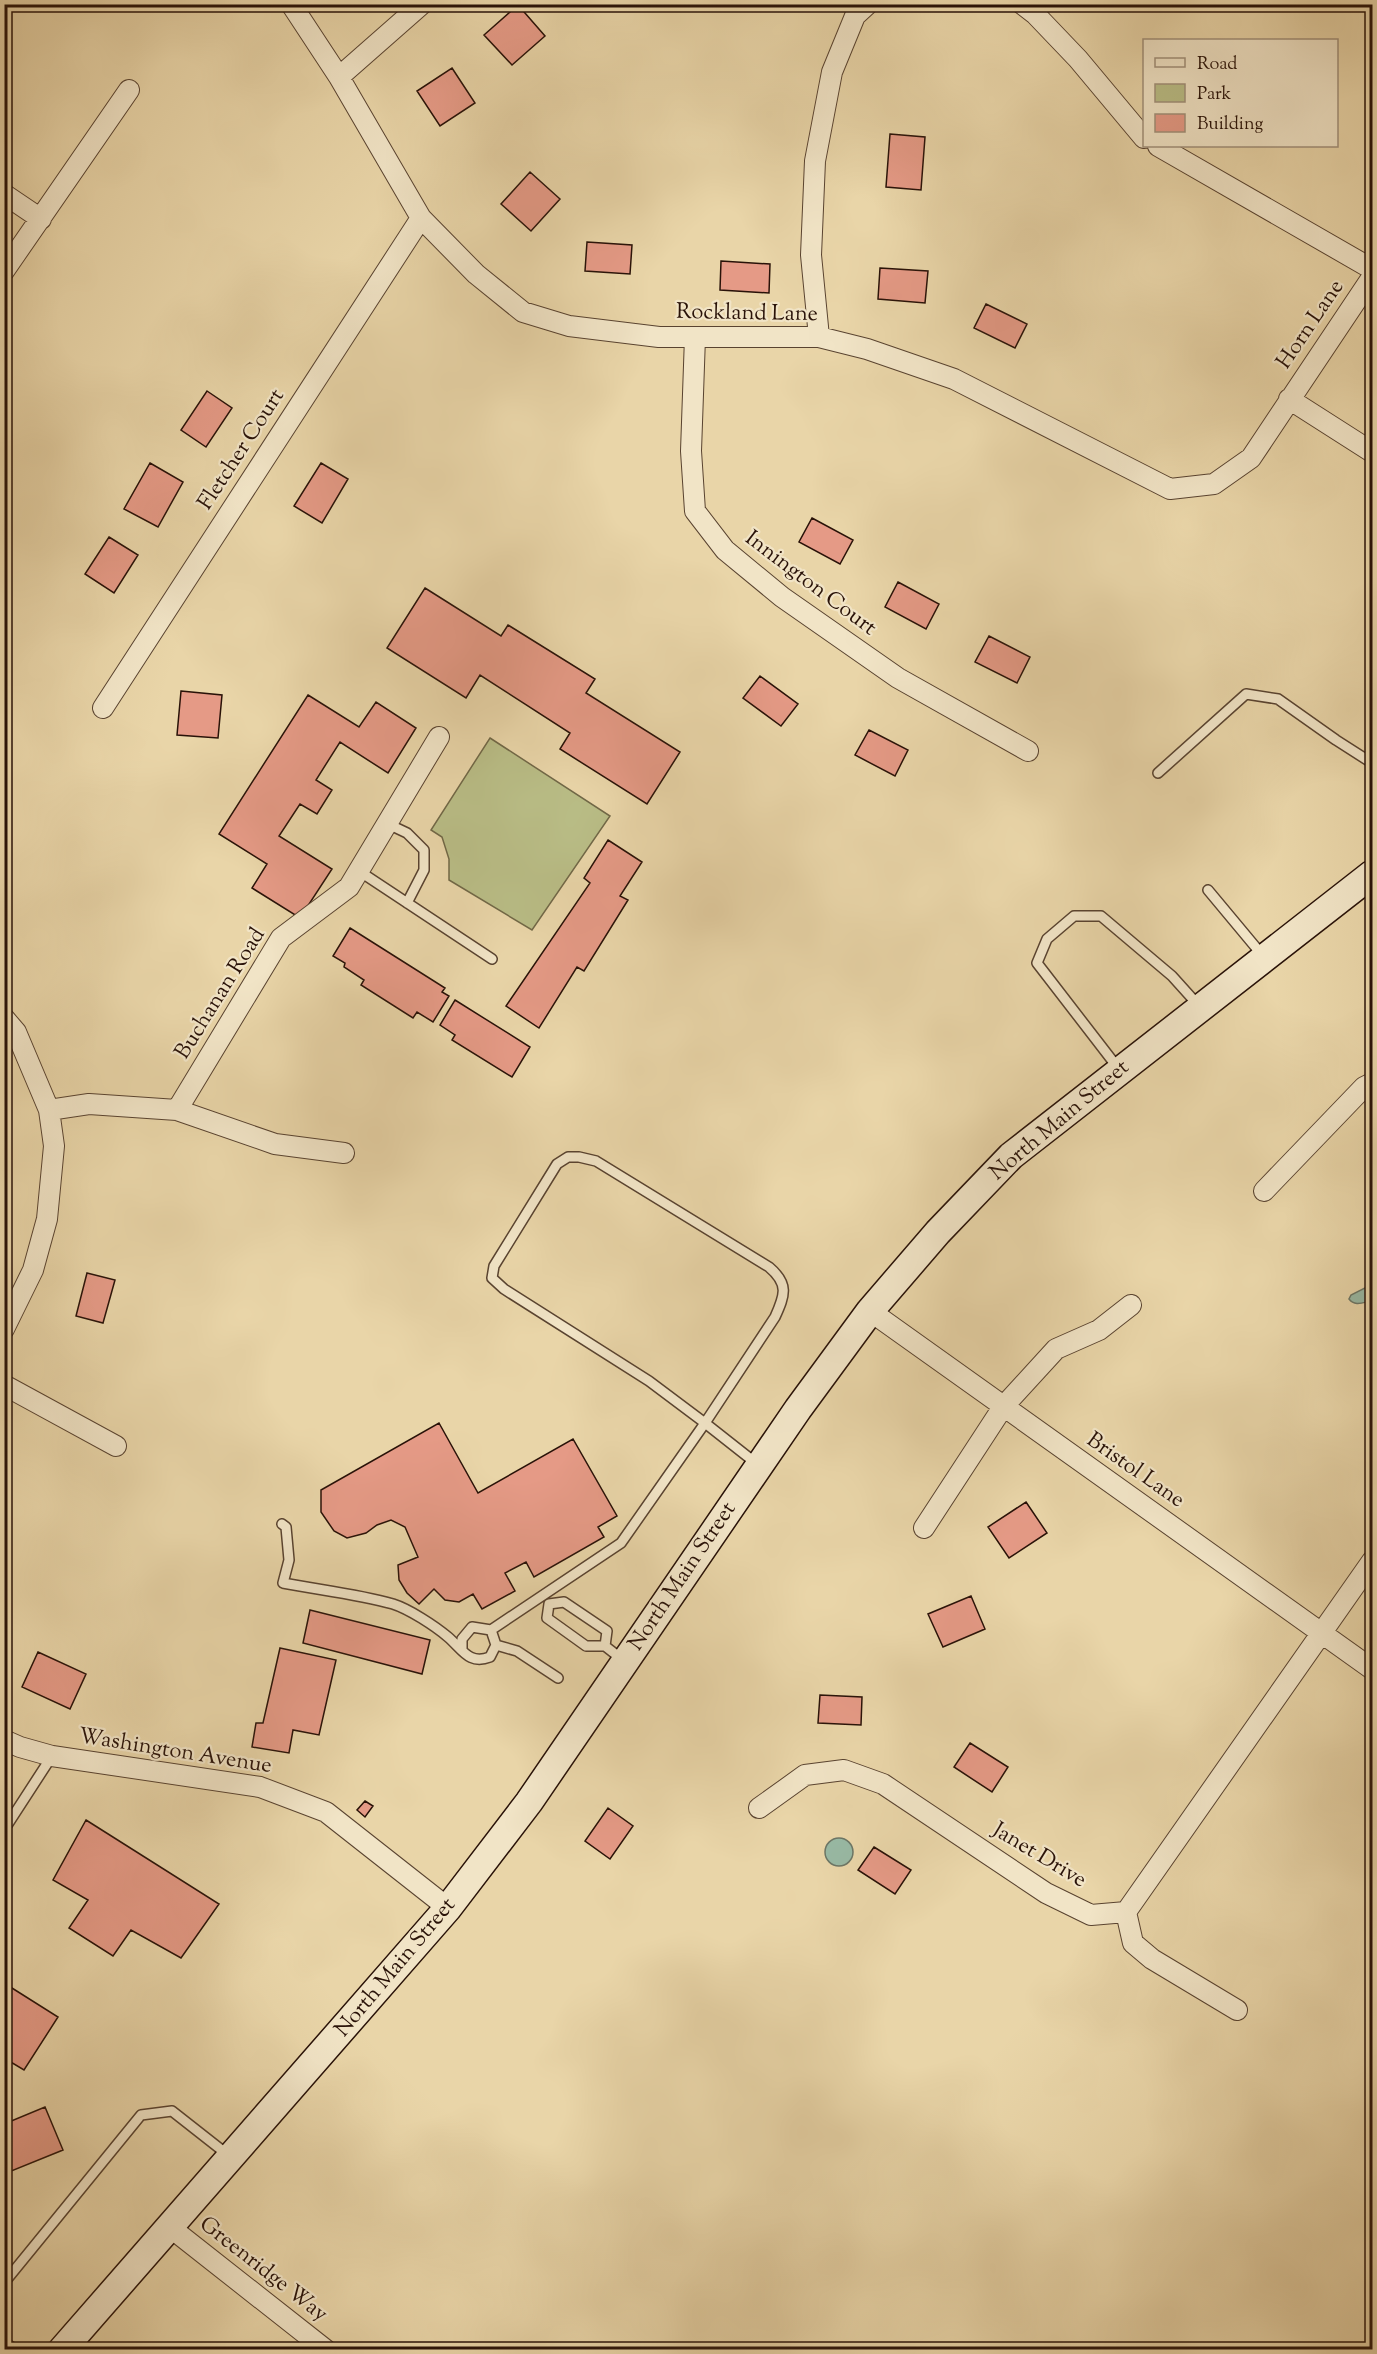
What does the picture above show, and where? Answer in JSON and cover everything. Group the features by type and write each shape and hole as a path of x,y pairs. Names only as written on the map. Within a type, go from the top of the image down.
{"main road":[{"name":"North Main Street","path":"62,2349 171,2228 448,1908 529,1802 615,1654 759,1466 870,1311 938,1232 1011,1156 1372,874"}],"street":[{"name":"Rockland Lane","path":"291,4 339,77 421,218 476,274 523,312 569,327 659,337 819,337 867,349 954,379 1170,489 1214,484 1251,458 1289,399"},
{"path":"339,77 422,4"},
{"path":"819,337 811,255 815,161 832,72 855,16 868,4"},
{"path":"1022,4 1035,14 1078,59 1143,137"},
{"path":"4,272 129,90"},
{"path":"1160,147 1372,269"},
{"path":"4,194 41,219"},
{"name":"Fletcher Court","path":"103,708 421,218"},
{"name":"Horn Lane","path":"1289,399 1372,277"},
{"name":"Innington Court","path":"695,337 691,451 695,512 725,550 782,597 898,678 1028,751"},
{"path":"1289,399 1372,452"},
{"name":"Buchanan Road","path":"177,1110 281,938 349,887 439,737"},
{"path":"4,1018 16,1032 49,1110 54,1146 47,1219 33,1270 4,1329"},
{"path":"1264,1191 1364,1087 1372,1083"},
{"path":"49,1110 89,1104 177,1110 275,1144 344,1153"},
{"path":"924,1528 1003,1407 1056,1348 1099,1330 1131,1305"},
{"name":"Bristol Lane","path":"870,1311 1372,1669"},
{"path":"4,1385 116,1446"},
{"path":"1237,2010 1152,1959 1133,1943 1126,1912 1372,1561"},
{"name":"Washington Avenue","path":"4,1740 52,1756 260,1787 326,1812 448,1908"},
{"name":"Janet Drive","path":"759,1809 805,1775 843,1770 883,1784 1046,1893 1091,1915 1126,1912"},
{"name":"Greenridge Way","path":"171,2228 326,2349"}],"lane":[{"path":"1158,773 1246,694 1278,699 1372,763"},
{"path":"388,824 407,833 424,850 424,870 407,903"},
{"path":"359,871 492,959"},
{"path":"1208,890 1264,958"},
{"path":"1120,1070 1037,963 1047,939 1074,916 1101,916 1172,976 1201,1008"},
{"path":"462,1650 462,1639 472,1627 491,1630 545,1600 621,1543 705,1423 775,1317 783,1299 784,1288 778,1275 769,1267 597,1161 568,1157 557,1164 494,1266 492,1278 504,1289 649,1381 705,1423 759,1466"},
{"path":"282,1524 286,1527 289,1560 283,1583 395,1605 438,1629 474,1660 490,1656 496,1644 491,1630"},
{"path":"545,1600 564,1602 607,1631 615,1654"},
{"path":"545,1600 547,1618 586,1646 615,1654"},
{"path":"496,1644 517,1651 558,1678"},
{"path":"4,1830 52,1756"},
{"path":"4,2283 141,2115 172,2111 232,2158"},
{"path":"4,2342 16,2349"}],"green space":[{"path":"490,738 610,816 532,930 449,880 449,859 442,837 431,830"}],"shaded area":[{"path":"1372,1278 1372,1301 1354,1303 1349,1299 1351,1295 1367,1287"},
{"path":"839,1838 849,1842 853,1852 849,1862 839,1866 829,1862 825,1852 829,1842"}],"building":[{"path":"518,5 545,36 512,65 484,35"},
{"path":"452,68 475,103 440,126 417,91"},
{"path":"890,134 925,137 921,190 886,187"},
{"path":"530,172 560,199 531,231 501,204"},
{"path":"587,242 632,245 630,274 585,271"},
{"path":"721,261 770,264 769,293 720,290"},
{"path":"880,268 928,271 925,303 878,299"},
{"path":"986,304 1027,324 1015,348 974,328"},
{"path":"207,391 232,408 206,447 181,430"},
{"path":"150,463 183,482 158,527 124,509"},
{"path":"321,463 348,479 322,523 294,506"},
{"path":"812,518 853,540 840,564 799,542"},
{"path":"109,537 138,555 114,593 85,574"},
{"path":"898,582 939,604 926,629 885,607"},
{"path":"425,588 501,636 508,625 595,679 586,693 680,752 647,804 560,749 570,733 480,675 466,698 387,648"},
{"path":"989,636 1030,657 1017,683 975,662"},
{"path":"760,676 798,704 781,726 743,698"},
{"path":"181,691 222,695 218,738 177,735"},
{"path":"308,695 359,727 376,702 416,728 388,773 340,742 316,780 332,790 317,814 300,804 279,836 332,869 300,918 252,888 267,864 219,834"},
{"path":"869,730 908,750 895,776 855,755"},
{"path":"608,840 642,862 620,896 628,900 584,971 577,967 539,1028 506,1006 590,883 584,878"},
{"path":"350,928 445,988 442,992 449,996 433,1022 417,1012 413,1018 361,985 364,980 344,967 345,963 333,956"},
{"path":"455,1000 530,1047 512,1077 452,1040 455,1035 440,1025"},
{"path":"87,1273 115,1280 103,1323 76,1316"},
{"path":"439,1423 478,1493 573,1439 617,1516 598,1527 604,1537 534,1577 526,1562 505,1573 515,1591 482,1609 473,1594 459,1602 445,1600 434,1589 419,1604 407,1593 399,1580 398,1565 418,1557 405,1527 391,1520 377,1525 366,1533 347,1538 334,1531 321,1512 321,1490"},
{"path":"1026,1502 1047,1533 1009,1558 988,1527"},
{"path":"971,1596 985,1629 943,1647 928,1614"},
{"path":"310,1610 430,1640 422,1674 303,1643"},
{"path":"280,1648 336,1660 319,1735 293,1730 289,1753 252,1747 256,1723 263,1723"},
{"path":"38,1652 86,1674 70,1709 22,1687"},
{"path":"820,1695 862,1697 861,1725 818,1723"},
{"path":"970,1743 1008,1767 992,1792 954,1767"},
{"path":"365,1801 373,1806 365,1817 357,1810"},
{"path":"608,1808 633,1826 610,1859 585,1841"},
{"path":"86,1820 219,1904 181,1958 131,1930 113,1956 69,1928 88,1900 53,1880"},
{"path":"874,1847 911,1870 895,1894 858,1870"},
{"path":"4,1983 58,2017 24,2070 4,2058"},
{"path":"45,2107 63,2150 4,2174 4,2124"}]}
